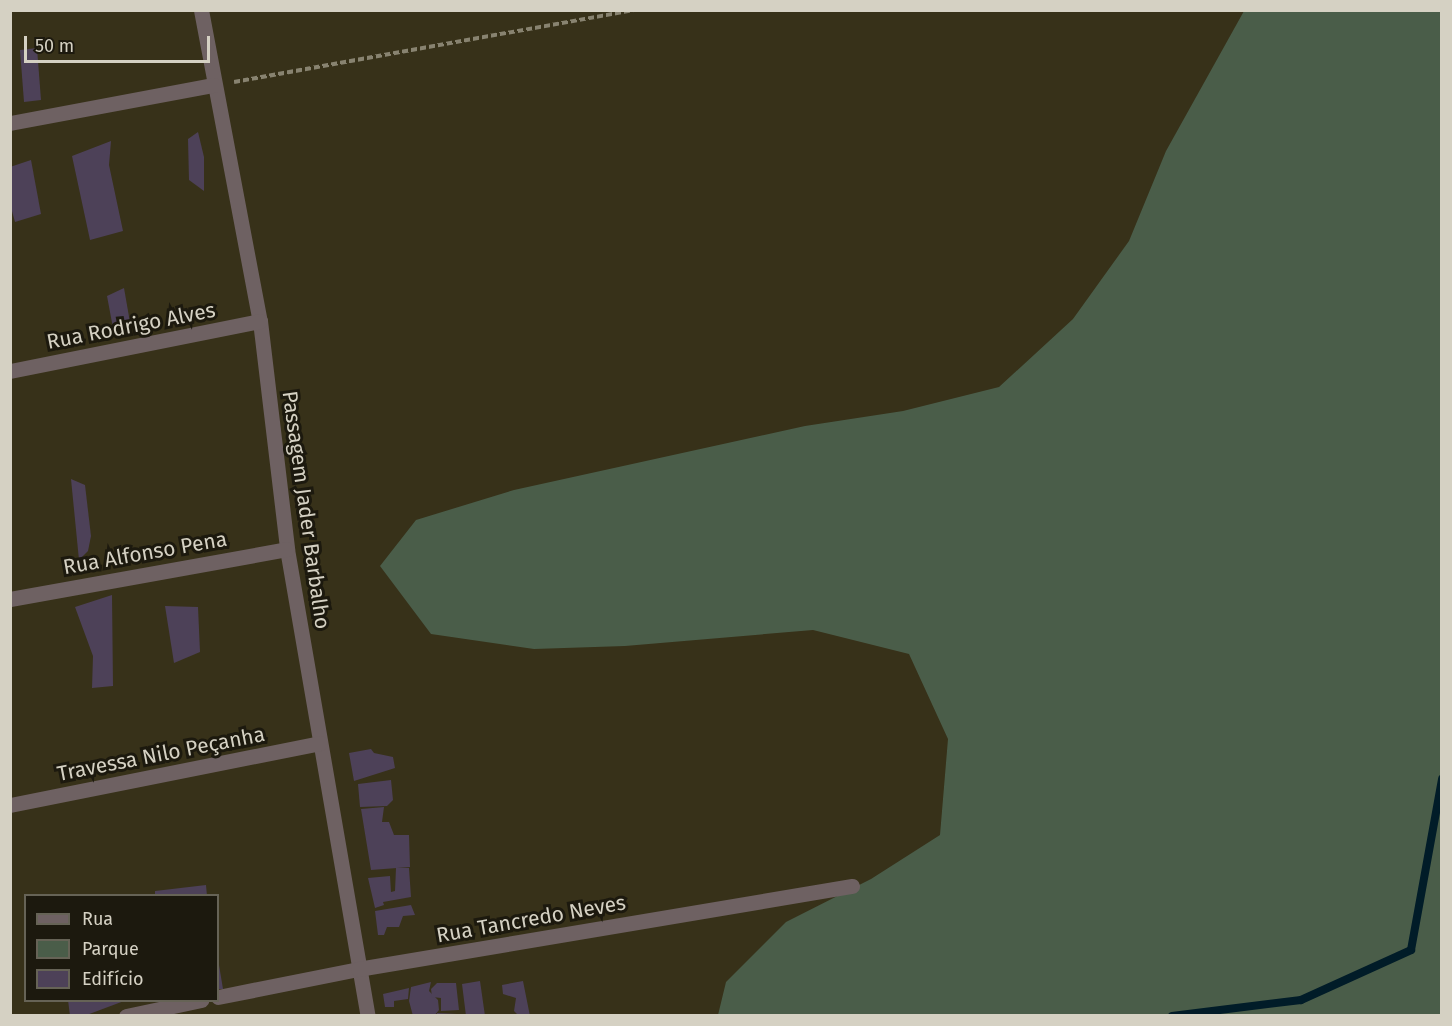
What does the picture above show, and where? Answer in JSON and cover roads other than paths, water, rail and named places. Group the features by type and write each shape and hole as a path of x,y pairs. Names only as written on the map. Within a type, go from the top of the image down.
{"street":[{"name":"Passagem Jader Barbalho","path":"201,10 213,86 260,321 287,549 358,969 368,1016"},
{"path":"10,123 213,86"},
{"name":"Rua Rodrigo Alves","path":"10,372 260,321"},
{"name":"Rua Alfonso Pena","path":"10,599 287,549"},
{"name":"Travessa Nilo Peçanha","path":"10,805 320,743"},
{"name":"Rua Tancredo Neves","path":"219,997 358,969 852,886"},
{"path":"126,1016 192,1002"}],"waterway":[{"path":"1172,1016 1301,1000 1411,950 1442,779"}]}
